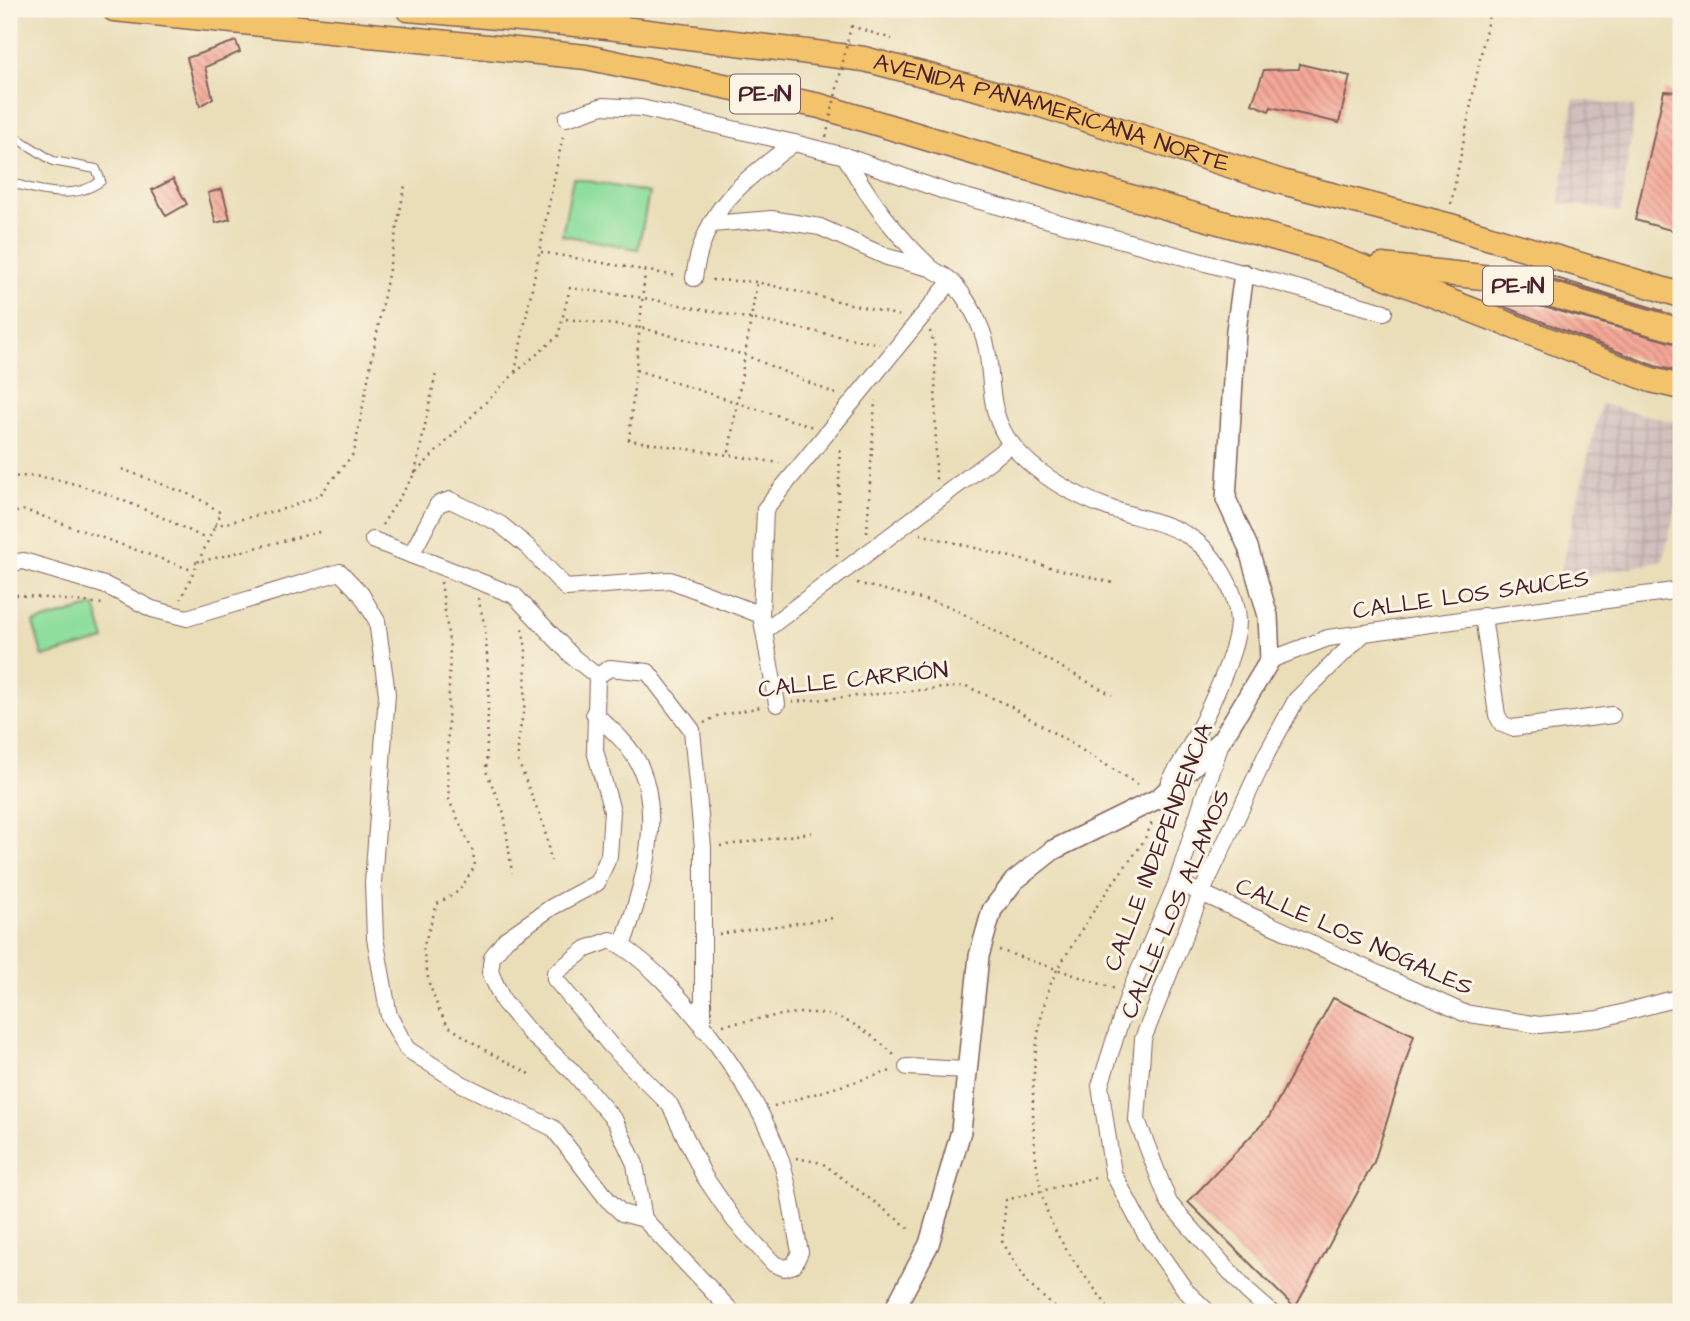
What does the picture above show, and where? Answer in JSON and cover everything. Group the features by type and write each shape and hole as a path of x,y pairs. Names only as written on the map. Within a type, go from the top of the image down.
{"highway":[{"name":"PE-1N","path":"114,9 586,57 821,106 1006,162 1250,229 1350,262 1651,380 1681,387"},
{"name":"AVENIDA PANAMERICANA NORTE","path":"408,9 608,27 864,59 1041,105 1269,178 1447,225 1681,295"},
{"name":"PE-1N","path":"1350,262 1492,278 1681,331"}],"street":[{"path":"567,118 603,106 641,108 845,156 947,192 1384,312"},
{"path":"694,278 698,247 725,202 747,177 794,144"},
{"path":"845,156 863,189 889,224 930,268 951,281 980,324 989,364 993,410 1012,444 1031,464 1074,493 1185,534 1216,560 1236,603 1236,630 1214,697 1185,758 1159,798"},
{"path":"712,224 771,219 820,227 887,257 930,268"},
{"path":"1244,274 1236,330 1226,499 1248,547 1268,617 1270,660"},
{"path":"777,704 763,623 764,513 922,321 951,281"},
{"path":"763,623 837,578 1012,444"},
{"path":"411,555 438,504 450,499 500,524 528,547 566,588 670,580 763,623"},
{"path":"373,540 514,595 574,658 597,676"},
{"path":"9,564 23,561 107,586 152,609 187,618 340,572 361,594 377,621 387,694 373,883 374,938 390,1016 407,1049 462,1084 553,1128 608,1200 622,1213 644,1219 732,1312"},
{"name":"CALLE LOS SAUCES","path":"1270,660 1328,638 1681,590"},
{"path":"1483,616 1497,715 1502,724 1512,728 1612,715"},
{"name":"CALLE LOS ALAMOS","path":"1271,1312 1247,1291 1169,1203 1137,1120 1143,1039 1200,894 1266,753 1296,700 1364,633"},
{"name":"CALLE INDEPENDENCIA","path":"1208,1312 1186,1291 1145,1233 1113,1173 1100,1086 1129,994 1177,882 1222,739 1270,660"},
{"path":"597,676 610,668 648,672 692,730 703,848 703,1029"},
{"path":"597,676 595,751 612,811 609,856 597,883 552,907 506,939 492,957 490,972 503,1001 520,1022 572,1071 615,1121 635,1164 644,1219"},
{"path":"594,713 628,746 641,768 651,819 640,897 622,946"},
{"path":"893,1312 929,1244 961,1131 982,945 992,910 1014,881 1054,850 1159,798 1222,739"},
{"name":"CALLE LOS NOGALES","path":"1177,882 1464,1013 1539,1026 1599,1019 1681,998"},
{"path":"611,940 622,946 668,987 703,1029 761,1111 779,1154 800,1252 794,1265 785,1269 774,1264 734,1220 704,1176 670,1105 612,1047 555,979 555,973 599,942 611,940"},
{"path":"907,1067 967,1070"}],"lane":[{"path":"9,133 53,161 96,169 100,181 90,189 73,193 37,191 9,182"}],"path":[{"path":"1447,225 1490,9"},
{"path":"826,137 851,26 892,39"},
{"path":"514,373 567,118"},
{"path":"214,526 287,508 320,495 354,453 405,185"},
{"path":"541,252 694,278 757,282 922,321 929,329 935,349 937,502"},
{"path":"645,271 642,328 629,440 729,453 801,467"},
{"path":"729,453 757,282"},
{"path":"373,540 415,473 514,373 558,336 565,319 570,288 644,298 749,321 898,347"},
{"path":"565,319 642,328 745,355 853,402"},
{"path":"636,370 829,432"},
{"path":"415,473 436,373"},
{"path":"865,557 876,374"},
{"path":"842,417 836,505 837,578 949,606 1112,695"},
{"path":"122,469 196,498 220,513 195,563 176,615"},
{"path":"9,478 26,474 59,478 207,539"},
{"path":"9,514 25,510 192,570"},
{"path":"902,529 1113,583"},
{"path":"195,563 323,531"},
{"path":"438,565 450,648 447,765 449,800 473,852 474,866 469,879 459,891 437,904 423,948 429,983 448,1026 488,1052 532,1075"},
{"path":"472,578 485,627 488,672 486,771 504,813 512,873"},
{"path":"9,594 113,605"},
{"path":"514,595 526,648 518,761 544,826 551,860"},
{"name":"CALLE CARRIÓN","path":"692,730 717,716 777,704 965,686 1010,706 1159,798"},
{"path":"1112,1312 1052,1224 1042,1191 1033,1116 1037,1027 1058,968 1115,879 1139,852 1159,798"},
{"path":"703,848 816,832"},
{"path":"705,935 834,918"},
{"path":"982,945 1058,968 1129,994"},
{"path":"703,1029 799,1013 829,1012 851,1021 881,1042 907,1067 761,1111"},
{"path":"779,1154 822,1163 929,1244"},
{"path":"1060,1312 1026,1282 1002,1241 1006,1200 1113,1173"},
{"path":"1157,1312 1186,1291"}],"shaded area":[{"path":"1574,99 1635,107 1621,212 1560,203"},
{"path":"1601,404 1681,424 1681,485 1663,561 1558,581"}],"green space":[{"path":"573,178 649,193 638,249 562,235"},
{"path":"95,606 105,640 43,657 33,623"}],"building":[{"path":"236,41 240,52 205,67 213,98 200,106 187,58"},
{"path":"1300,64 1350,76 1339,123 1271,107 1269,111 1252,104 1264,70 1299,69"},
{"path":"1664,91 1681,92 1681,233 1635,220"},
{"path":"173,179 187,204 166,216 152,190"},
{"path":"222,189 230,219 216,223 208,193"},
{"path":"1511,264 1663,311 1510,268"},
{"path":"1503,296 1681,345 1677,371 1655,366 1500,305"},
{"path":"1333,998 1414,1035 1374,1162 1295,1308 1188,1202 1269,1117"}]}
